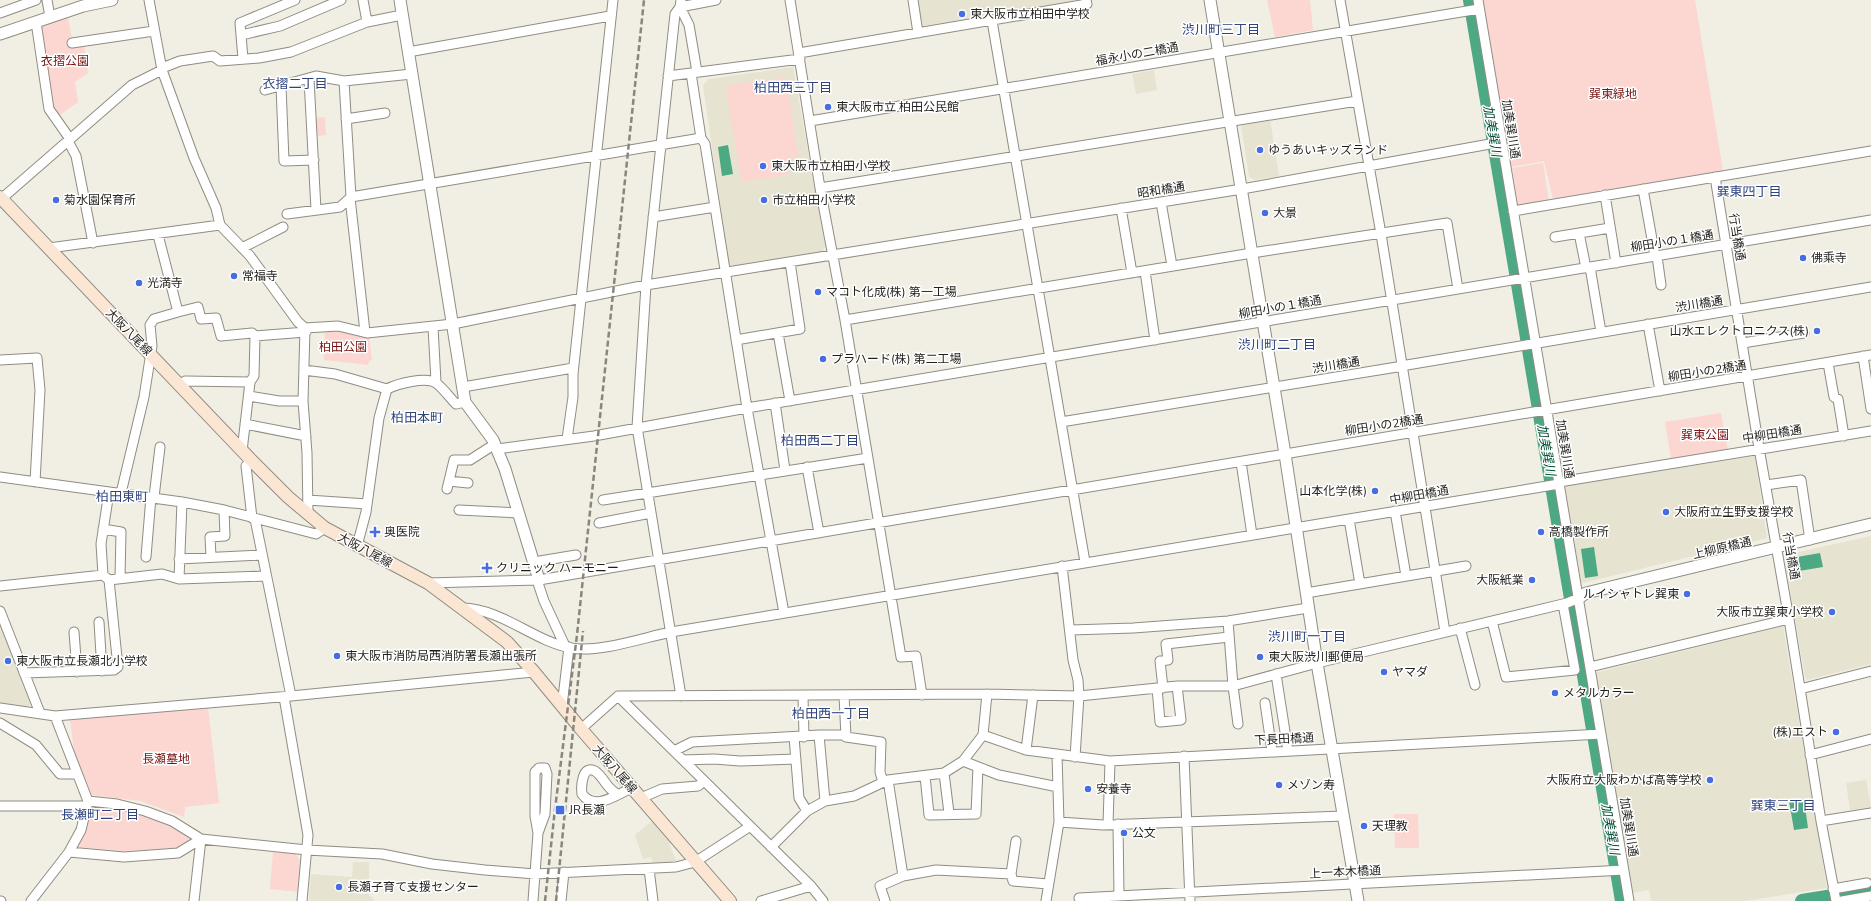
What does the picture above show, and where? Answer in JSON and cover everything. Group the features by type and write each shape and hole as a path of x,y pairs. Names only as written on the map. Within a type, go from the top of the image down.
{"main road":[{"name":"大阪八尾線","path":"1,198 242,451 308,514 324,528 428,583 487,626 506,642 534,672 581,729 730,901"}],"street":[{"path":"0,13 36,0"},
{"path":"47,0 50,17"},
{"path":"0,34 83,6 112,0"},
{"path":"150,0 154,31 162,69 194,158 216,208 220,226 250,256 305,330 303,401 306,436 308,514"},
{"path":"243,59 240,23 295,0"},
{"path":"241,35 280,26 341,0"},
{"path":"363,0 367,22"},
{"path":"400,0 465,402 496,446 506,469 520,512 544,602 567,647 562,706"},
{"path":"568,439 573,397 573,368 612,0"},
{"path":"680,3 716,0"},
{"path":"790,0 820,188 834,255 901,657 916,656 922,695"},
{"path":"913,0 918,33"},
{"path":"668,76 799,56 918,33 1087,4 1086,0"},
{"path":"1210,0 1264,322 1317,663 1358,901"},
{"path":"1340,0 1381,234 1445,632"},
{"path":"680,3 689,25 701,138 705,144 747,408 784,613"},
{"path":"680,3 675,14 646,285 637,427 681,696"},
{"name":"福永小の二橋通","path":"810,121 1468,11 1479,6"},
{"name":"加美巽川通","path":"1479,6 1513,211 1520,279 1541,411 1576,586 1571,601 1590,667 1596,735 1619,870 1629,901"},
{"path":"1,198 132,85 162,69 180,61 213,56 220,61 291,52 367,22 402,16"},
{"path":"408,52 610,16"},
{"path":"992,21 1086,562"},
{"path":"36,22 49,109 69,140 76,156 93,243"},
{"path":"72,43 154,31"},
{"path":"265,90 316,76 344,81 412,74"},
{"path":"309,79 316,210"},
{"path":"344,81 350,197 365,332"},
{"path":"281,86 284,161 314,160"},
{"path":"820,188 1357,101"},
{"path":"346,119 385,113"},
{"path":"286,214 340,207 350,197 430,185 701,138"},
{"name":"昭和橋通","path":"178,312 198,307 202,319 216,318 221,336 252,333 255,336 338,326 365,332 453,324 646,285 1242,189 1502,142"},
{"path":"1513,211 1871,150"},
{"name":"行当橋通","path":"1715,177 1759,448 1789,619 1821,821 1836,897"},
{"path":"1643,189 1662,285"},
{"path":"1605,195 1616,263"},
{"path":"1161,202 1172,266"},
{"path":"653,217 715,207"},
{"path":"1122,208 1132,273"},
{"name":"柳田小の１橋通","path":"496,446 568,439 774,403 1871,220"},
{"path":"845,320 1252,253 1447,223 1458,289"},
{"path":"49,248 220,226"},
{"path":"242,248 283,227"},
{"path":"1555,237 1610,228"},
{"path":"1579,233 1602,332"},
{"path":"121,492 144,397 151,354 150,324 154,319 178,312 158,235"},
{"path":"736,340 800,329 790,262"},
{"path":"1144,271 1155,340"},
{"name":"渋川橋通","path":"1061,422 1402,367 1871,287"},
{"path":"1648,324 1660,391"},
{"path":"433,326 436,382 456,404 465,402"},
{"path":"778,333 790,401"},
{"path":"1743,343 1804,333"},
{"path":"242,451 250,382 254,376 255,336"},
{"path":"1867,356 1871,409"},
{"name":"柳田小の2橋通","path":"428,583 538,580 1867,356"},
{"path":"0,360 37,358 40,390 35,482"},
{"path":"1828,363 1834,397 1838,399 1844,436"},
{"path":"463,387 573,368"},
{"path":"304,370 335,374 387,389 405,382 436,382"},
{"path":"180,385 185,382 250,382"},
{"path":"357,546 367,504 379,418 387,389"},
{"path":"249,396 278,401 303,401"},
{"path":"774,403 785,470"},
{"path":"245,424 306,436"},
{"name":"中柳田橋通","path":"462,608 476,608 567,647 588,650 671,632 1349,519 1759,448 1871,431"},
{"path":"468,483 448,485 454,460 470,460 496,446"},
{"path":"146,557 160,447"},
{"path":"603,500 759,474 868,458"},
{"path":"251,460 246,466 254,518 266,576 287,696 308,835 302,901"},
{"path":"1241,462 1252,535"},
{"path":"807,467 819,533"},
{"path":"0,477 109,492 121,492 182,502 224,510 316,534 324,528"},
{"path":"1766,485 1801,480 1810,540"},
{"path":"24,673 102,671 114,670 118,666 101,544 109,492"},
{"path":"308,500 367,504"},
{"path":"179,579 182,502"},
{"path":"211,557 210,537 225,536 224,510"},
{"path":"459,510 520,512"},
{"path":"1395,511 1406,576"},
{"path":"599,523 651,513"},
{"path":"1349,519 1360,584"},
{"name":"上柳原橋通","path":"1571,601 1586,593 1777,548 1871,524"},
{"path":"103,529 121,532 120,578"},
{"path":"180,559 262,555"},
{"path":"534,562 576,555"},
{"path":"1062,566 1073,660 1078,680 1079,696 1075,758"},
{"path":"1306,594 1466,566"},
{"path":"0,586 162,574 179,579 266,576"},
{"path":"581,729 618,696 987,694 1079,696 1177,686 1233,686 1317,663 1571,601 1575,670 1506,678 1492,621"},
{"path":"1070,630 1133,628 1228,620 1308,608"},
{"path":"0,611 40,713"},
{"path":"487,626 493,614"},
{"path":"1590,667 1789,619"},
{"path":"1228,620 1233,686 1238,724"},
{"path":"99,622 102,671"},
{"path":"1460,628 1475,685"},
{"path":"74,632 77,672"},
{"path":"1177,686 1181,720 1160,722 1160,661 1168,660 1166,644 1229,637"},
{"path":"1800,689 1871,671"},
{"path":"0,708 55,716 287,696 534,672"},
{"path":"1276,674 1288,751"},
{"path":"770,847 807,811 825,801 854,796 886,781 944,773 963,761 983,735 987,694"},
{"path":"844,695 846,738 881,742 880,772 886,781 903,876"},
{"path":"1026,750 1033,695"},
{"path":"618,696 811,886 823,901"},
{"path":"804,696 804,736"},
{"path":"1265,702 1272,751"},
{"path":"31,901 69,852 81,830 88,804 55,716"},
{"path":"0,723 36,745 60,774 77,774"},
{"path":"674,751 692,742 819,735 846,735"},
{"path":"819,735 825,801"},
{"name":"下長田橋通","path":"983,735 1026,750 1075,758 1110,761 1272,751 1596,735"},
{"path":"794,737 799,798 807,811"},
{"path":"1810,755 1871,739"},
{"path":"1046,901 1048,884 1055,856 1059,822 1057,755"},
{"path":"1184,756 1190,896"},
{"path":"683,760 714,759 740,761 796,759"},
{"path":"963,761 999,775 1058,788"},
{"path":"1110,761 1119,896"},
{"path":"925,776 930,815 976,814 978,767"},
{"path":"533,901 538,833 535,816 535,772 539,768 545,768 547,774 545,814 538,833"},
{"path":"944,773 950,814"},
{"path":"641,798 662,789 698,786 704,781"},
{"path":"617,794 632,788"},
{"path":"0,806 117,804 145,811 172,822 201,839 307,850 382,854 432,864 535,874 649,870 676,867 695,862 749,826"},
{"path":"1821,821 1871,813"},
{"path":"1059,822 1113,824 1343,816"},
{"path":"69,852 124,858 178,853 201,839"},
{"path":"194,901 201,839"},
{"path":"1016,841 1011,874 1013,882 1048,884"},
{"path":"649,870 653,901"},
{"path":"883,900 880,886 903,876 936,870 1011,874"},
{"name":"上一本木橋通","path":"1079,898 1119,896 1190,896 1355,884 1619,870"},
{"path":"561,901 564,872"},
{"path":"1836,897 1867,883"},
{"path":"762,901 811,886"},
{"path":"1836,897 1871,896"}],"shaded area":[{"name":"東大阪市立柏田中学校","path":"918,0 1084,0 1084,1 922,26"},
{"name":"東大阪市立柏田小学校","path":"793,67 825,247 821,253 736,267 729,264 703,85 709,79"},
{"path":"1154,70 1157,90 1136,94 1132,74"},
{"name":"ゆうあいキッズランド","path":"1270,119 1279,176 1255,180 1249,177 1241,124"},
{"path":"728,145 733,174 722,176 718,147"},
{"name":"大阪府立生野支援学校","path":"1755,456 1767,538 1583,583 1581,581 1565,486"},
{"name":"大阪市立巽東小学校","path":"1871,536 1871,664 1807,680 1805,677 1785,560 1790,554"},
{"path":"1594,547 1598,576 1585,578 1581,549"},
{"path":"1820,553 1823,567 1793,572 1791,558"},
{"name":"東大阪市立長瀬北小学校","path":"0,621 32,701 28,708 0,703"},
{"name":"大阪府立大阪わかば高等学校","path":"1783,626 1827,888 1745,901 1651,901 1649,890 1631,893 1594,673"},
{"path":"1866,780 1871,807 1850,810 1846,783"},
{"path":"1804,799 1808,828 1794,830 1789,801"},
{"path":"652,821 671,842 669,844 677,862 654,867 651,857 643,859 635,835"},
{"name":"長瀬子育て支援センター","path":"353,862 369,862 369,896 372,897 374,901 309,901 311,874 352,877"}],"green space":[{"path":"1267,0 1310,0 1313,30 1275,37"},
{"name":"巽東緑地","path":"1483,0 1695,0 1723,171 1553,199 1544,161 1511,167"},
{"name":"衣摺公園","path":"68,17 72,40 83,38 88,73 75,82 78,102 57,117 51,109 41,23"},
{"path":"786,77 798,157 785,159 788,175 741,182 726,86"},
{"path":"325,117 326,135 315,136 314,118"},
{"path":"1543,163 1549,201 1518,206 1512,168"},
{"name":"柏田公園","path":"325,330 369,336 372,360 369,361 368,365 324,360"},
{"name":"巽東公園","path":"1721,413 1728,450 1671,459 1665,422"},
{"name":"長瀬墓地","path":"208,707 219,803 185,807 184,817 141,801 92,795 74,751 70,719"},
{"path":"98,808 148,816 185,832 192,840 184,847 147,850 122,851 77,847 84,836 92,811"},
{"path":"1394,814 1418,814 1419,848 1395,848"},
{"path":"273,852 295,854 300,860 298,892 270,889"}],"waterway":[{"name":"加美巽川","path":"1470,0 1622,901"},
{"name":"加美巽川","path":"1802,901 1871,890"}],"railway":[{"path":"545,901 577,635 644,0"},
{"path":"556,901 583,631"}],"place":[{"name":"東大阪市立柏田中学校","path":"962,14"},
{"name":"東大阪市立 柏田公民館","path":"828,107"},
{"name":"ゆうあいキッズランド","path":"1260,150"},
{"name":"東大阪市立柏田小学校","path":"763,166"},
{"name":"菊水園保育所","path":"56,200"},
{"name":"市立柏田小学校","path":"764,200"},
{"name":"大景","path":"1265,213"},
{"name":"佛乘寺","path":"1803,258"},
{"name":"常福寺","path":"234,276"},
{"name":"光満寺","path":"139,283"},
{"name":"マコト化成(株) 第一工場","path":"818,292"},
{"name":"山水エレクトロニクス(株)","path":"1817,331"},
{"name":"プラハード(株) 第二工場","path":"823,359"},
{"name":"山本化学(株)","path":"1375,491"},
{"name":"大阪府立生野支援学校","path":"1666,512"},
{"name":"奥医院","path":"375,532"},
{"name":"高橋製作所","path":"1541,532"},
{"name":"クリニック ハーモニー","path":"487,568"},
{"name":"大阪紙業","path":"1532,580"},
{"name":"ルイシャトレ巽東","path":"1687,594"},
{"name":"大阪市立巽東小学校","path":"1832,612"},
{"name":"東大阪市消防局西消防署長瀬出張所","path":"337,656"},
{"name":"東大阪渋川郵便局","path":"1260,657"},
{"name":"東大阪市立長瀬北小学校","path":"8,661"},
{"name":"ヤマダ","path":"1384,672"},
{"name":"メタルカラー","path":"1555,693"},
{"name":"(株)エスト","path":"1836,732"},
{"name":"大阪府立大阪わかば高等学校","path":"1710,780"},
{"name":"メゾン寿","path":"1279,785"},
{"name":"安養寺","path":"1088,789"},
{"name":"JR長瀬","path":"560,810"},
{"name":"天理教","path":"1364,826"},
{"name":"公文","path":"1124,833"},
{"name":"長瀬子育て支援センター","path":"339,887"}],"district":[{"name":"渋川町三丁目","path":"1221,30"},
{"name":"衣摺二丁目","path":"295,84"},
{"name":"柏田西三丁目","path":"793,88"},
{"name":"巽東四丁目","path":"1749,192"},
{"name":"渋川町二丁目","path":"1277,345"},
{"name":"柏田本町","path":"417,418"},
{"name":"柏田西二丁目","path":"820,441"},
{"name":"柏田東町","path":"122,497"},
{"name":"渋川町一丁目","path":"1307,637"},
{"name":"柏田西一丁目","path":"831,714"},
{"name":"巽東三丁目","path":"1783,806"},
{"name":"長瀬町二丁目","path":"100,815"}]}
